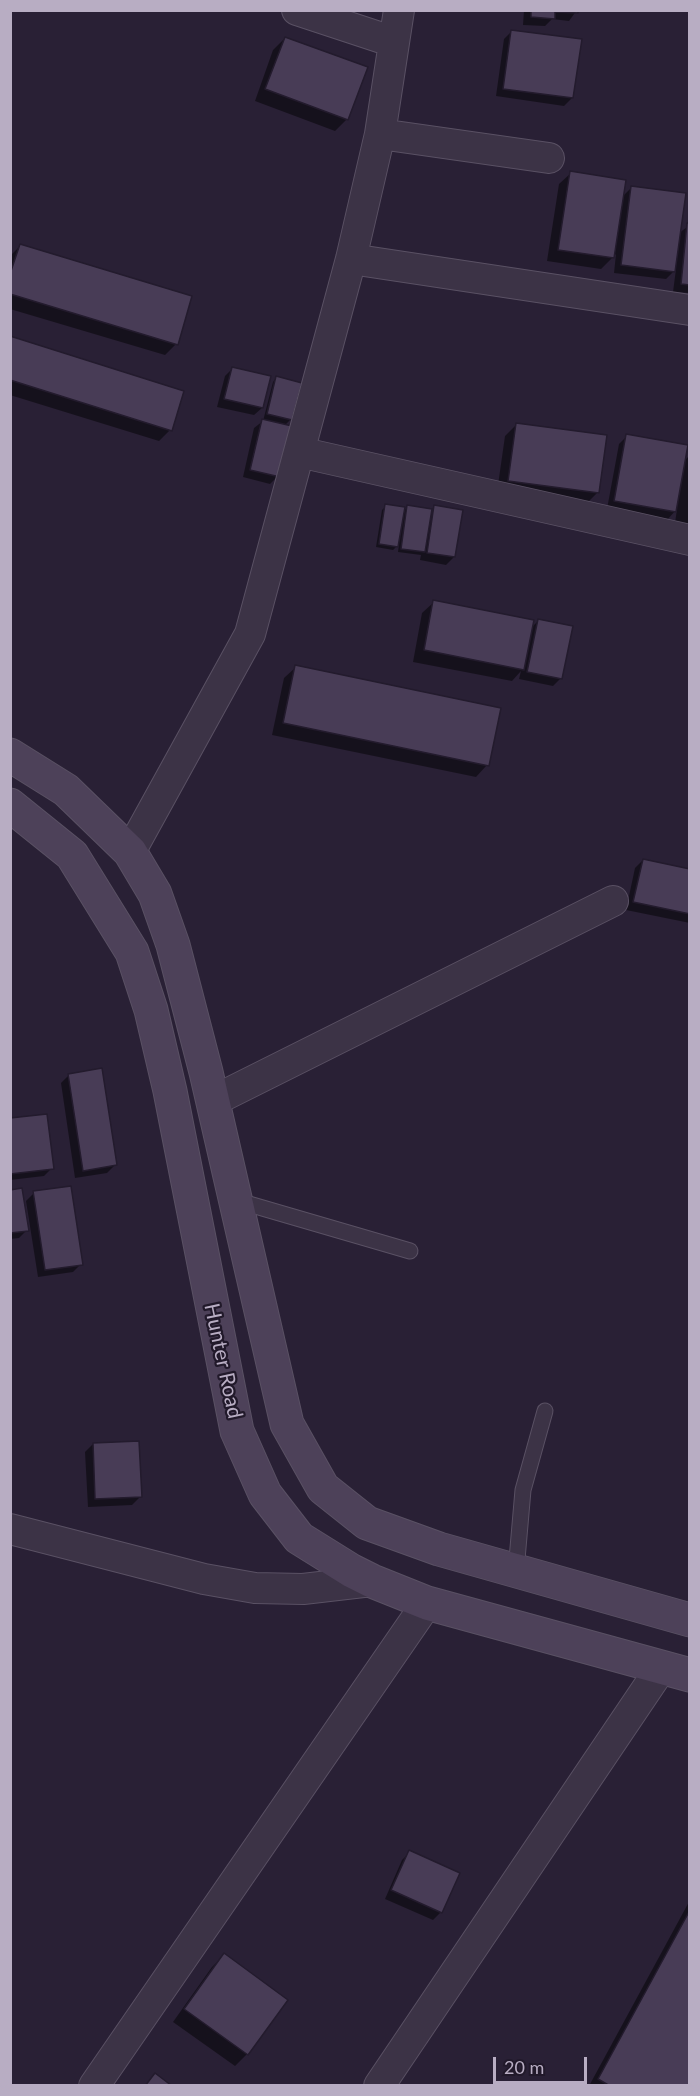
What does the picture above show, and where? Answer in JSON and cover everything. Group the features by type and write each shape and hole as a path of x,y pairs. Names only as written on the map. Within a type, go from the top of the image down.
{"main road":[{"path":"10,755 66,790 130,852 155,894 173,945 213,1101 287,1424 323,1488 368,1523 439,1549 690,1620"},
{"name":"Hunter Road","path":"10,805 72,855 132,952 151,1010 170,1091 237,1431 265,1494 299,1538 372,1581 427,1603 675,1671"}],"street":[{"path":"297,10 394,42"},
{"path":"130,852 250,634 351,259 380,134 399,10"},
{"path":"380,134 549,158"},
{"path":"351,259 690,310"},
{"path":"299,452 690,540"},
{"path":"213,1101 613,901"},
{"path":"10,1529 204,1579 255,1588 303,1589 372,1581"},
{"path":"94,2085 427,1603"},
{"path":"380,2085 675,1671"}],"lane":[{"path":"236,1200 410,1251"},
{"path":"516,1571 523,1490 545,1411"}],"building":[{"path":"531,10 578,10 578,13 555,12 555,19 531,17"},
{"path":"511,30 582,39 573,98 503,89"},
{"path":"285,37 368,67 348,120 265,89"},
{"path":"570,171 626,180 614,258 558,250"},
{"path":"631,186 686,193 675,272 621,265"},
{"path":"687,223 690,223 690,285 681,284"},
{"path":"20,244 192,296 178,345 10,294 10,274"},
{"path":"10,336 184,391 172,431 10,380"},
{"path":"232,367 271,376 263,408 224,399"},
{"path":"276,376 302,383 292,420 267,414"},
{"path":"262,419 292,426 280,477 250,470"},
{"path":"516,423 607,435 599,493 508,481"},
{"path":"626,434 688,445 676,512 614,501"},
{"path":"385,504 405,507 398,547 379,544"},
{"path":"407,505 432,509 425,552 401,549"},
{"path":"434,505 463,510 455,557 427,553"},
{"path":"433,600 534,620 524,670 424,650"},
{"path":"538,619 573,626 562,679 527,672"},
{"path":"295,665 501,708 489,766 283,723"},
{"path":"643,859 690,869 690,914 633,902"},
{"path":"102,1068 117,1165 83,1171 68,1074"},
{"path":"47,1114 54,1169 10,1174 10,1118"},
{"path":"71,1186 83,1265 45,1270 33,1191"},
{"path":"22,1188 29,1231 10,1233 10,1190"},
{"path":"139,1441 142,1497 95,1499 93,1443"},
{"path":"409,1850 460,1873 442,1913 391,1890"},
{"path":"690,1910 690,2086 610,2086 598,2079"},
{"path":"224,1953 288,2000 248,2055 184,2009"},
{"path":"155,2073 172,2086 145,2086"}]}
